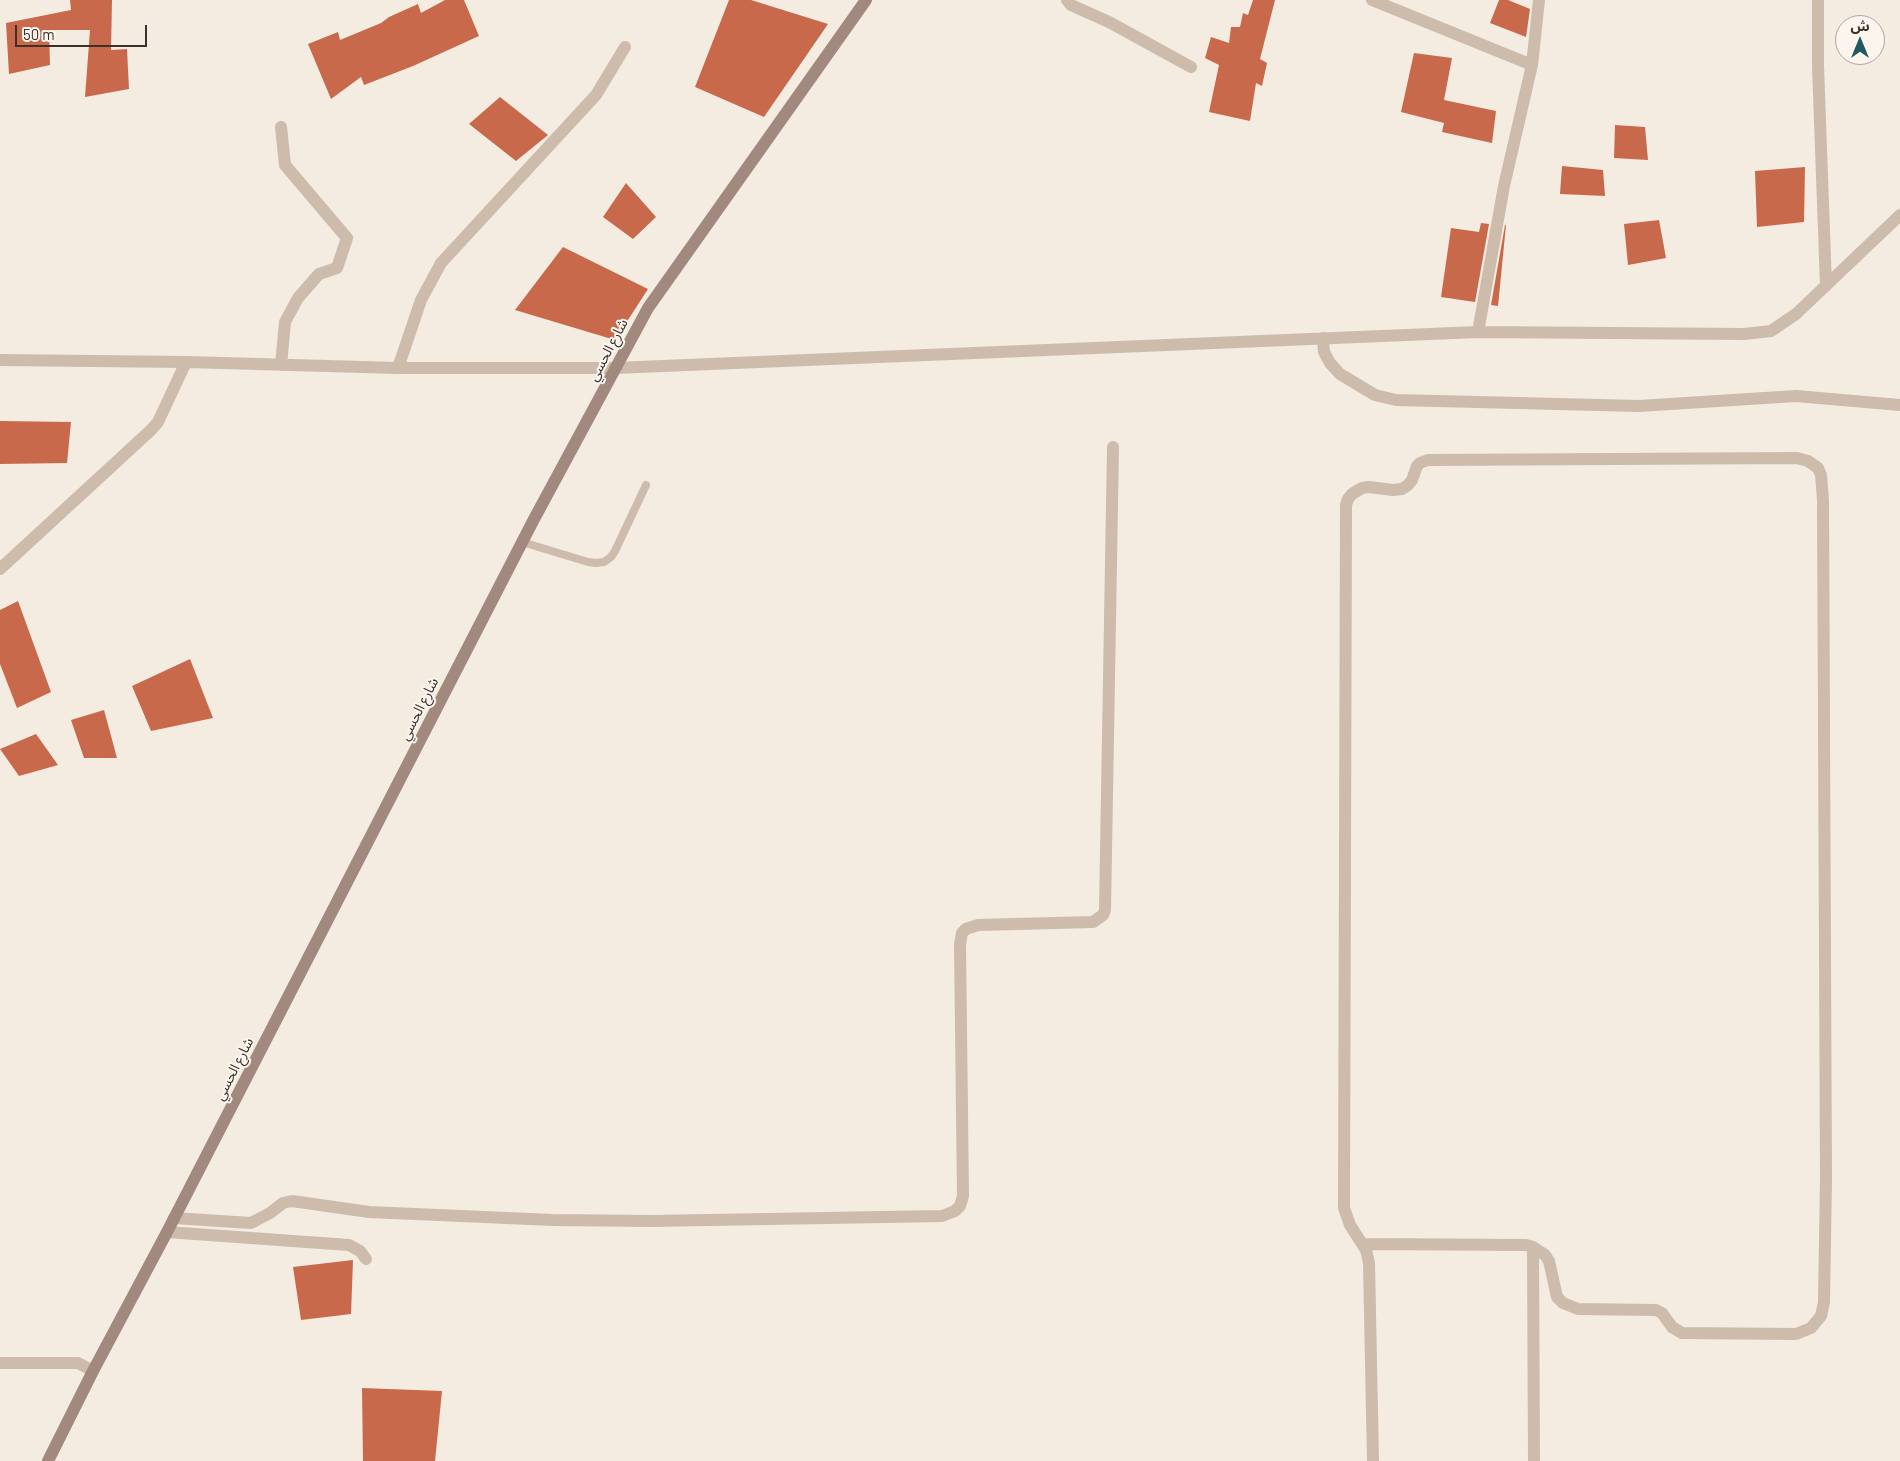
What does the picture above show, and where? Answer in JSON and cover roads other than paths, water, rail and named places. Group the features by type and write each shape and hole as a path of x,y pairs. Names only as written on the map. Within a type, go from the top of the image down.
{"street":[{"name":"شارع الحسي","path":"48,1461 522,542 616,368 657,295 866,0"},
{"path":"1067,0 1071,5 1109,22 1191,67"},
{"path":"1372,0 1532,64"},
{"path":"1478,332 1504,186 1532,64 1539,0"},
{"path":"1818,0 1818,66 1826,286"},
{"path":"398,368 420,300 441,263 596,95 625,47"},
{"path":"281,127 285,165 347,238 337,268 319,274 298,298 285,322 281,365"},
{"path":"0,360 186,362 398,368 616,368 1478,332 1744,334 1771,331 1796,314 1900,215"},
{"path":"1323,338 1324,352 1330,363 1340,374 1375,395 1396,400 1639,406 1796,396 1900,405"},
{"path":"0,569 151,430 158,422 186,362"},
{"path":"174,1218 251,1222 270,1213 283,1203 292,1200 369,1212 553,1220 651,1221 942,1216 955,1211 960,1206 963,1196 960,944 962,933 966,928 978,925 1093,922 1103,915 1105,910 1113,447"},
{"path":"1363,1244 1533,1246 1545,1255 1549,1261 1557,1297 1562,1303 1578,1309 1656,1310 1666,1318 1672,1328 1682,1333 1796,1334 1811,1328 1817,1322 1823,1309 1826,1178 1823,500 1822,481 1818,468 1814,464 1803,458 1428,460 1420,462 1412,480 1402,489 1362,488 1348,499 1346,515 1344,1208 1350,1225 1363,1244 1369,1263 1372,1461"},
{"path":"167,1232 349,1245 360,1251 366,1259"},
{"path":"1533,1246 1534,1461"},
{"path":"0,1363 78,1364 93,1371"}],"lane":[{"path":"522,542 588,562 604,562 615,551 646,485"}]}
